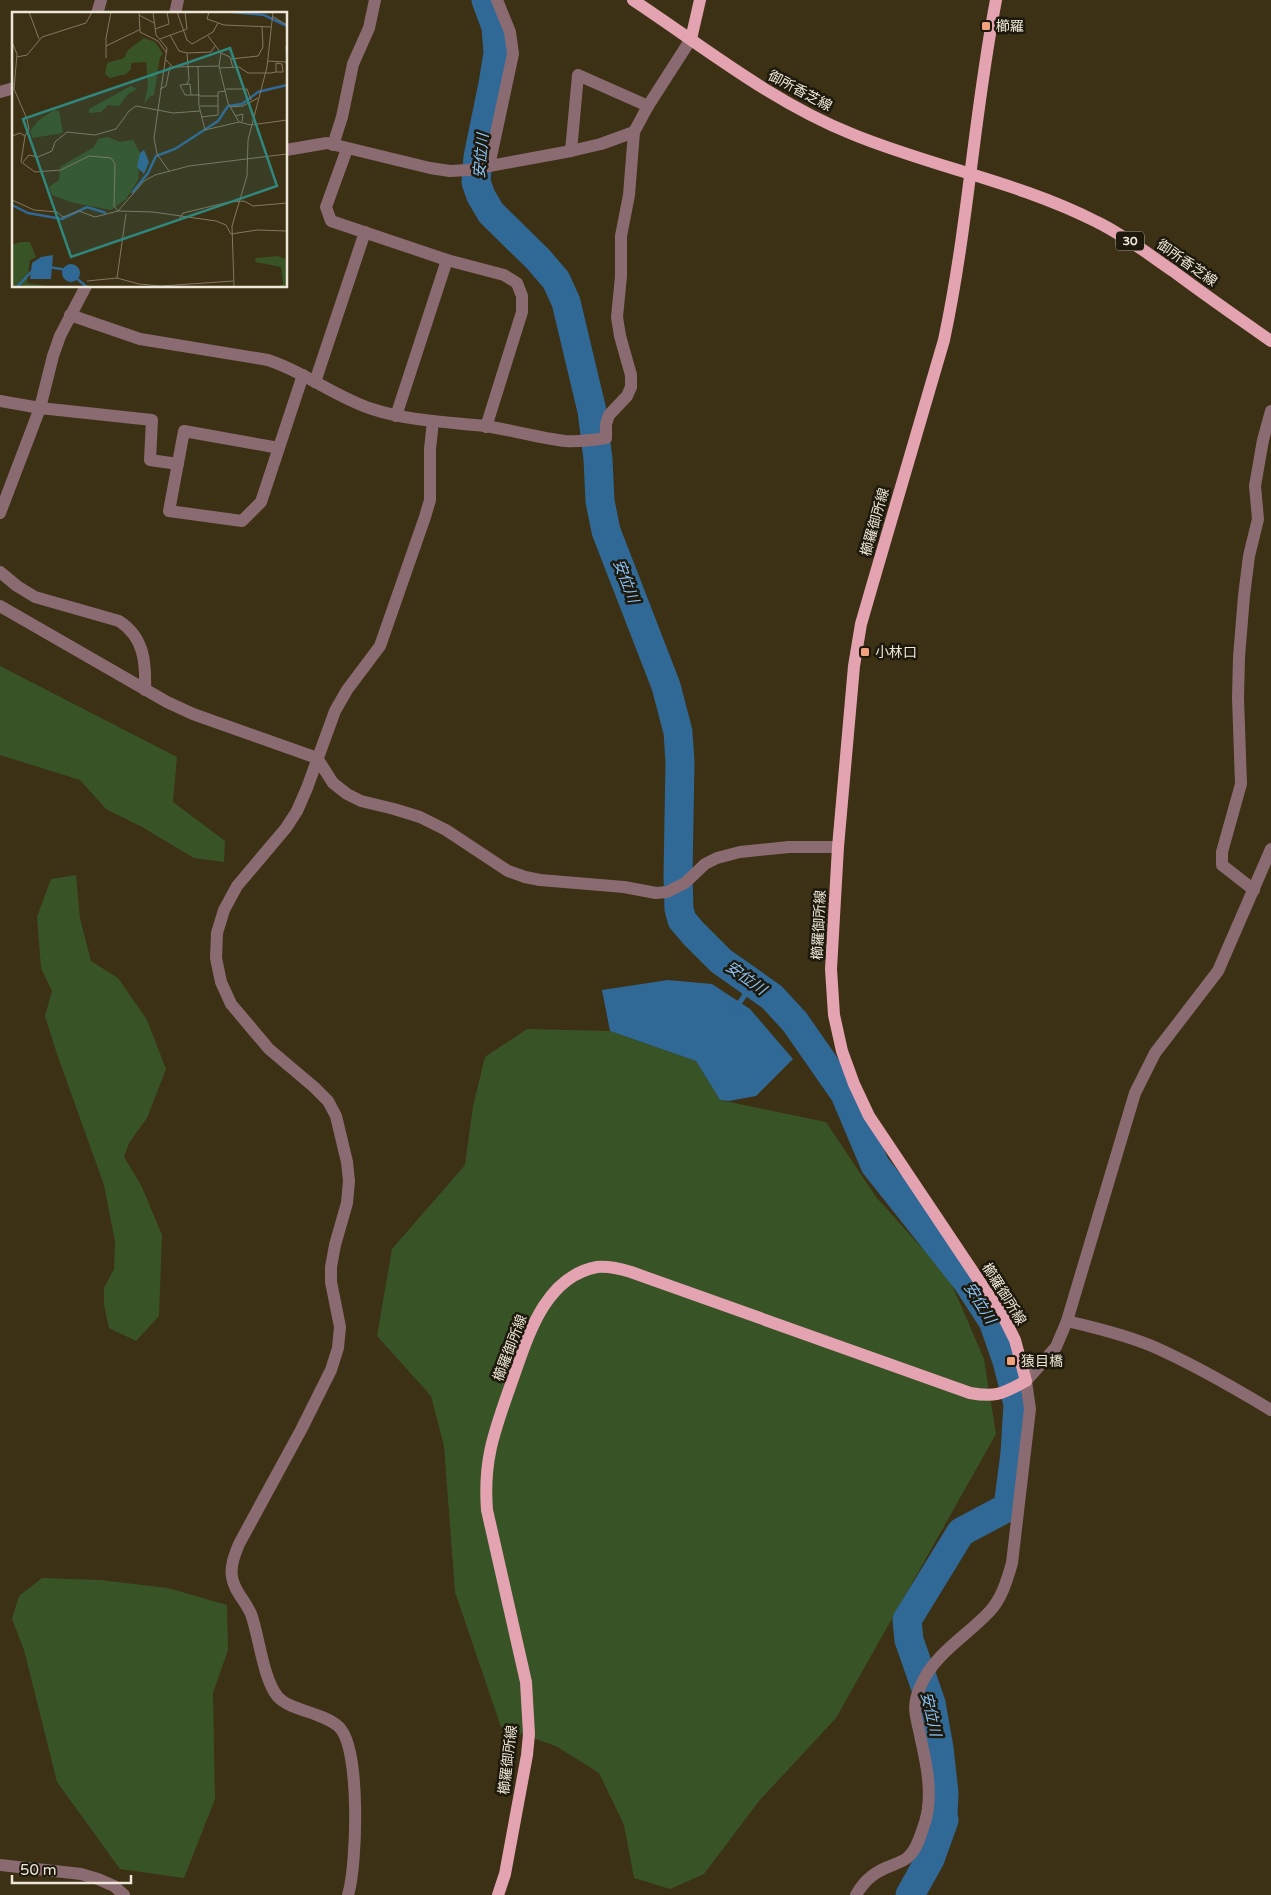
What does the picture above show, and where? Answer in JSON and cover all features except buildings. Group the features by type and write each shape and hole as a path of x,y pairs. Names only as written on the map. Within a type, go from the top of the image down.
{"main road":[{"name":"御所香芝線","path":"633,0 757,85 850,134 902,154 1050,201 1097,222 1130,241 1271,341"},
{"path":"691,39 700,0"},
{"path":"970,175 977,113 996,0"},
{"name":"櫛羅御所線","path":"498,1895 504,1874 527,1755 529,1734 526,1682 487,1510 485,1486 494,1434 529,1334 546,1302 556,1291 569,1280 585,1271 598,1267 615,1268 631,1272 955,1388 986,1396 1001,1395 1021,1384 1015,1340 1004,1318 869,1116 854,1084 842,1051 834,1015 831,969 838,847 854,666 861,624 944,340 952,304 970,175"}],"street":[{"path":"333,145 342,117 353,64 369,28 375,0"},
{"path":"489,166 513,54 510,32 497,0"},
{"path":"70,315 140,339 268,360 303,375 343,398 396,416 486,426 565,441 606,438 606,424 609,414 627,396 631,387 631,375 620,336 617,317 621,276 621,236 629,195 634,132 648,106 691,39"},
{"path":"571,151 578,75 648,106"},
{"path":"288,150 327,143 430,168 450,171 468,170 571,151 601,144 634,132"},
{"path":"347,149 326,207 331,221 447,260 504,275 517,283 522,296 522,312 486,426"},
{"path":"315,382 365,232"},
{"path":"396,416 447,260"},
{"path":"0,513 40,408 53,356 70,315 85,288"},
{"path":"279,448 184,431 170,511 242,521 261,502 279,448 303,375"},
{"path":"0,401 40,408 152,420 150,460 178,464"},
{"path":"1254,890 1222,865 1222,852 1241,784 1238,698 1243,605 1249,556 1258,519 1255,486 1263,440 1271,411"},
{"path":"348,1895 352,1883 355,1816 349,1746 340,1728 326,1718 292,1705 278,1697 270,1681 251,1615 244,1600 234,1587 231,1574 233,1560 239,1544 290,1451 331,1370 338,1348 340,1327 331,1282 331,1267 335,1244 347,1203 349,1182 347,1162 336,1116 328,1101 269,1048 231,1004 221,982 216,958 217,933 224,910 237,886 286,828 297,810 335,711 347,690 380,646 430,500 430,448 434,421"},
{"path":"0,572 17,586 35,597 119,621 131,629 143,657 146,672 145,690"},
{"path":"0,606 145,690 193,714 317,758 334,783 347,794 361,801 420,817 446,830 508,871 540,880 606,885 656,893 667,892 685,884 705,864 717,858 740,852 789,847 838,847"},
{"path":"856,1895 862,1884 872,1874 904,1860 911,1855 916,1845 929,1805 924,1751 914,1713 920,1686 927,1672 946,1650 991,1610 1006,1582 1012,1563 1030,1409 1021,1384 1056,1347 1067,1321 1136,1093 1156,1053 1218,971 1271,849"},
{"path":"1067,1321 1116,1333 1152,1346 1237,1389 1271,1410"},
{"path":"0,1865 81,1874 114,1886 124,1895"}],"green space":[{"path":"0,666 177,757 173,802 225,841 224,862 194,858 142,827 106,809 80,780 0,755"},
{"path":"76,875 80,918 91,961 118,978 147,1020 166,1069 147,1118 129,1143 124,1157 141,1185 162,1235 159,1316 136,1341 109,1328 104,1305 104,1288 114,1269 115,1242 104,1185 45,1016 52,991 41,968 37,917 51,879"},
{"path":"527,1029 610,1031 696,1061 720,1100 826,1122 876,1197 949,1278 984,1359 996,1434 836,1718 759,1801 704,1874 670,1889 634,1878 624,1825 599,1773 556,1746 501,1727 455,1592 444,1446 431,1396 377,1336 392,1249 465,1165 473,1106 485,1057"},
{"path":"42,1578 100,1580 168,1588 227,1605 228,1650 213,1693 215,1799 184,1878 120,1869 57,1782 24,1650 12,1619 19,1596"}],"water":[{"path":"668,980 712,984 750,1009 793,1059 756,1096 729,1101 720,1100 696,1061 610,1031 602,990"}],"waterway":[{"name":"安位川","path":"486,0 496,27 498,53 478,157 476,182 481,196 491,213 538,259 556,280 566,302 592,411 598,459 600,501 606,531 666,686 678,732 680,762 678,876 679,909 682,920 721,961 772,997 795,1022 845,1094 875,1165 967,1281 993,1321 1007,1361 1018,1404 1015,1453 1008,1507 961,1532 907,1620 909,1640 931,1703 944,1793 944,1820 930,1859 910,1895"},
{"path":"736,1008 753,983"}],"place":[{"name":"櫛羅","path":"986,26"},
{"name":"小林口","path":"865,652"},
{"name":"猿目橋","path":"1011,1361"}]}
